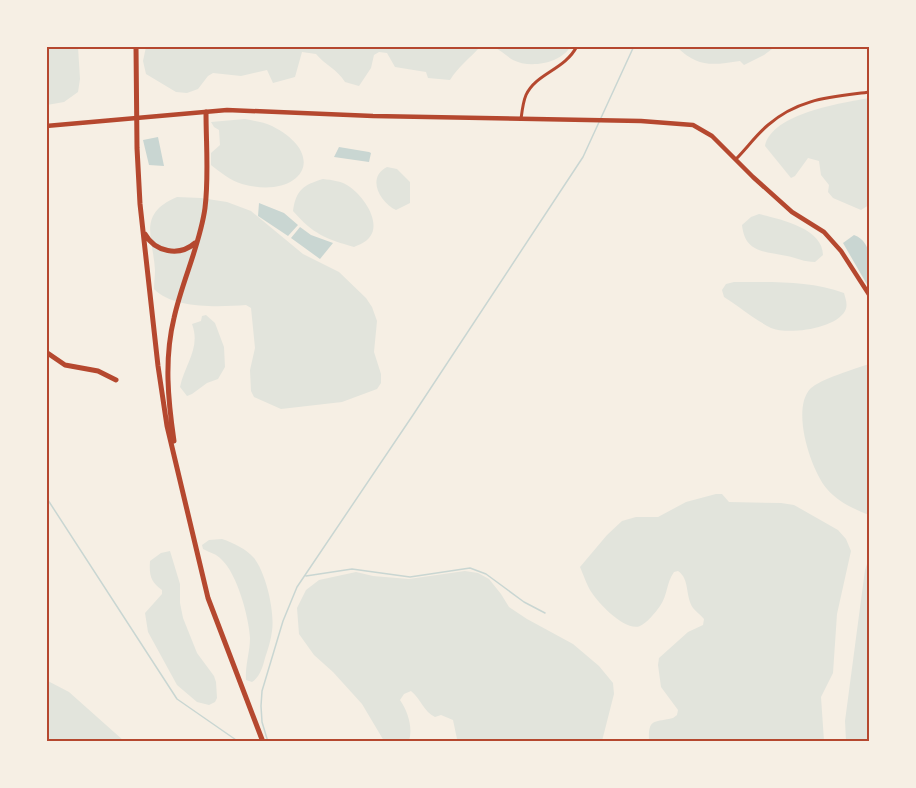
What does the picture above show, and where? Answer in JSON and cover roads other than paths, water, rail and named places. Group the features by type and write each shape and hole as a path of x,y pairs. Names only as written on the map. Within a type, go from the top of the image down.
{"highway":[{"path":"136,46 140,204 167,426 208,598 263,741"},
{"path":"178,473 169,400 168,354 174,316 205,207 206,112"},
{"path":"143,230 149,242 159,249 179,252 188,249 196,242"},
{"path":"46,352 65,365 98,371 116,380"}],"main road":[{"path":"46,126 227,110 373,116 685,123 712,136 792,213 824,232 835,243 870,296"}],"street":[{"path":"521,118 527,92 536,82 571,58 577,46"},
{"path":"736,159 768,125 791,109 811,100 870,92"}],"waterway":[{"path":"268,742 262,722 262,691 283,621 297,587 583,157 634,46"},
{"path":"46,497 177,699 239,742"},
{"path":"306,576 352,569 410,577 470,568 486,574 524,602 545,613"}]}
